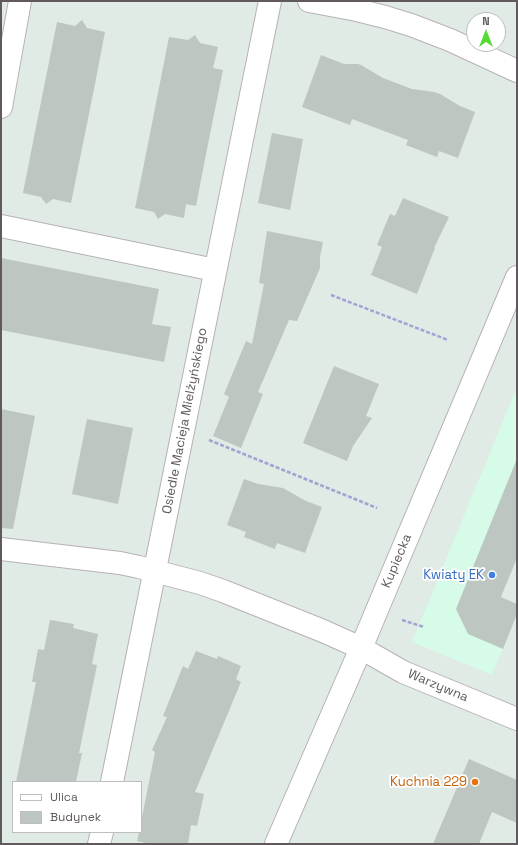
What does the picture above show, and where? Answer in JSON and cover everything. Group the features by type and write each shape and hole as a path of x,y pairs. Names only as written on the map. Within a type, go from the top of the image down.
{"street":[{"path":"1,107 20,1"},
{"name":"Osiedle Macieja Mielżyńskiego","path":"112,781 270,1"},
{"path":"309,1 357,10 411,25 450,40 517,71"},
{"path":"1,226 215,270"},
{"name":"Kupiecka","path":"276,844 361,648 517,277"},
{"path":"1,550 120,563 200,583 323,631 361,648"},
{"name":"Warzywna","path":"361,648 403,672 517,719"},
{"path":"99,844 102,833"}],"path":[{"path":"331,295 448,340"},
{"path":"184,429 377,508"}],"shaded area":[{"path":"517,387 517,558 501,597 517,604 517,614 492,675 412,642"}],"building":[{"path":"82,20 87,28 105,32 94,89 71,203 53,199 46,204 41,197 23,193 57,22 75,26"},
{"path":"195,35 200,43 218,47 213,68 223,70 196,206 186,204 184,218 165,214 158,219 154,212 135,208 169,37 188,40"},
{"path":"321,55 344,64 361,65 383,78 412,89 440,94 460,106 475,112 458,158 439,151 437,157 406,145 408,140 352,119 350,125 302,107"},
{"path":"272,133 303,139 290,210 258,203"},
{"path":"403,198 449,217 434,248 417,294 371,275 382,247 377,245 390,214 395,216"},
{"path":"267,231 323,242 320,257 320,268 297,321 289,320 258,392 263,394 241,448 213,436 229,397 224,394 246,341 252,344 264,284 259,283"},
{"path":"1,258 159,289 152,324 171,327 164,362 1,330"},
{"path":"334,366 379,384 366,416 372,418 353,446 347,461 303,443"},
{"path":"1,409 35,416 13,529 1,528"},
{"path":"87,419 133,428 118,504 72,494"},
{"path":"516,461 517,558 501,597 517,604 517,614 503,649 468,634 456,609"},
{"path":"244,479 258,484 283,488 306,501 322,507 305,553 277,543 275,549 244,537 246,532 227,525"},
{"path":"50,620 74,624 73,628 98,634 92,664 97,665 79,753 82,753 76,781 16,781 36,682 32,682 38,649 44,650"},
{"path":"196,651 217,659 218,656 241,666 236,679 241,682 195,792 204,794 197,826 191,825 188,844 151,844 137,841 139,833 142,833 142,817 155,752 152,750 167,717 163,716 183,666 188,669"},
{"path":"469,759 517,780 517,823 492,812 479,844 433,844"}],"place":[{"name":"Kwiaty EK","path":"492,575"},
{"name":"Kuchnia 229","path":"475,782"}]}
